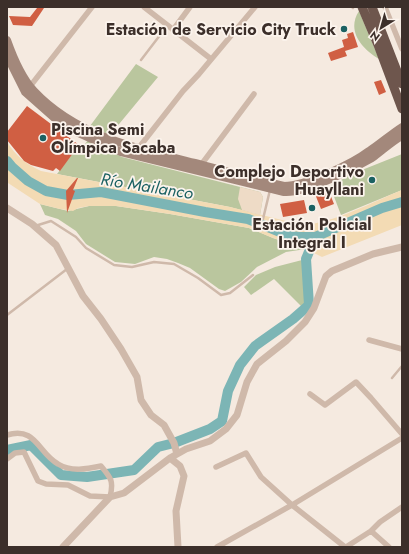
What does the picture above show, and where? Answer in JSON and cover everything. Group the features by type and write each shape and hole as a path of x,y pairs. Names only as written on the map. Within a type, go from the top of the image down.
{"highway":[{"path":"372,7 402,84"},
{"path":"356,8 378,45 402,109"}],"main road":[{"path":"7,40 27,89"},
{"path":"7,56 27,89 87,133 129,147 137,152 271,186"},
{"path":"137,152 201,165 271,186 289,193 320,176 359,158 402,128"},
{"path":"303,186 352,168 373,157 402,136"}],"street":[{"path":"27,89 92,7"},
{"path":"144,7 211,59"},
{"path":"173,30 190,7"},
{"path":"137,152 183,91 255,7"},
{"path":"385,7 399,36 402,49"},
{"path":"201,165 254,94"},
{"path":"7,208 35,226 56,245 83,296 101,319 121,349 137,377 141,400 152,415 164,425 174,443 177,454"},
{"path":"7,459 15,453 24,452 38,481 46,484 68,485 90,496 110,497 124,493 170,458 186,449 210,441 226,430 237,415 247,382 257,364 286,341 305,322 314,308 326,276 332,271 373,254 402,247"},
{"path":"369,340 402,349"},
{"path":"310,394 325,405 356,382 402,434"},
{"path":"7,435 14,433 26,434 36,441 48,456 58,464 69,468 84,469 101,466 110,476 113,487 110,497 63,547"},
{"path":"217,547 292,505 402,438"},
{"path":"216,467 246,453 260,477 292,505 345,547 371,531 380,522 402,507"},
{"path":"170,458 180,466 184,476 176,511 178,547"},
{"path":"371,531 389,547"}],"lane":[{"path":"141,60 168,26"},
{"path":"263,219 271,186"},
{"path":"35,226 51,221 76,237 86,248 114,265 132,267 154,262 174,264 198,278 221,295 230,294 253,275"},
{"path":"7,315 68,269"},
{"path":"392,378 402,366"}],"green space":[{"path":"359,11 379,59 362,45 355,32 355,18"},
{"path":"136,64 158,77 110,135 90,126"},
{"path":"88,140 122,157 260,192 263,197 260,215 230,207 57,174 79,145 82,148"},
{"name":"Complejo Deportivo Huayllani","path":"402,154 402,190 341,215 330,186 352,174"},
{"path":"40,204 68,211 89,206 116,206 170,214 249,228 306,249 286,252 257,267 241,282 225,291 219,289 190,268 167,259 154,257 135,264 115,262 86,244 76,231 58,219 45,215"},
{"path":"306,259 309,305 304,309 274,279 251,295 244,287 256,275 275,267"}],"sand":[{"path":"7,142 22,159 41,171 230,207 302,225 326,221 366,206 402,190 402,225 322,257 306,249 249,228 116,206 89,206 78,208 73,211 60,209 40,204 8,183"}],"shaded area":[{"path":"240,187 260,192 263,197 260,215 242,210 238,199"}],"building":[{"path":"37,8 44,8 32,26 13,25 9,16 30,17"},
{"path":"353,32 358,47 345,51 347,56 331,61 328,53 344,47 342,40 348,38 347,34"},
{"path":"381,80 386,92 379,95 374,82"},
{"name":"Piscina Semi Olímpica Sacaba","path":"27,106 79,145 60,171 56,168 53,171 31,165 24,161 7,140 7,132"},
{"path":"77,178 73,190 75,191 67,213 66,191"},
{"path":"328,189 334,204 321,209 315,194"},
{"path":"304,200 307,213 283,217 280,204"}],"waterway":[{"name":"Río Mailanco","path":"7,161 28,181 46,191 68,195 101,192 248,219 290,236 315,237 382,208 402,202"},
{"path":"7,450 31,445 61,475 87,477 134,470 158,447 174,443 210,429 222,421 228,391 240,365 255,346 293,319 309,305 306,259 315,237"}],"place":[{"name":"Estación de Servicio City Truck","path":"344,29"},
{"name":"Piscina Semi Olímpica Sacaba","path":"43,138"},
{"name":"Complejo Deportivo Huayllani","path":"372,180"},
{"name":"Estación Policial Integral I","path":"312,208"}]}
